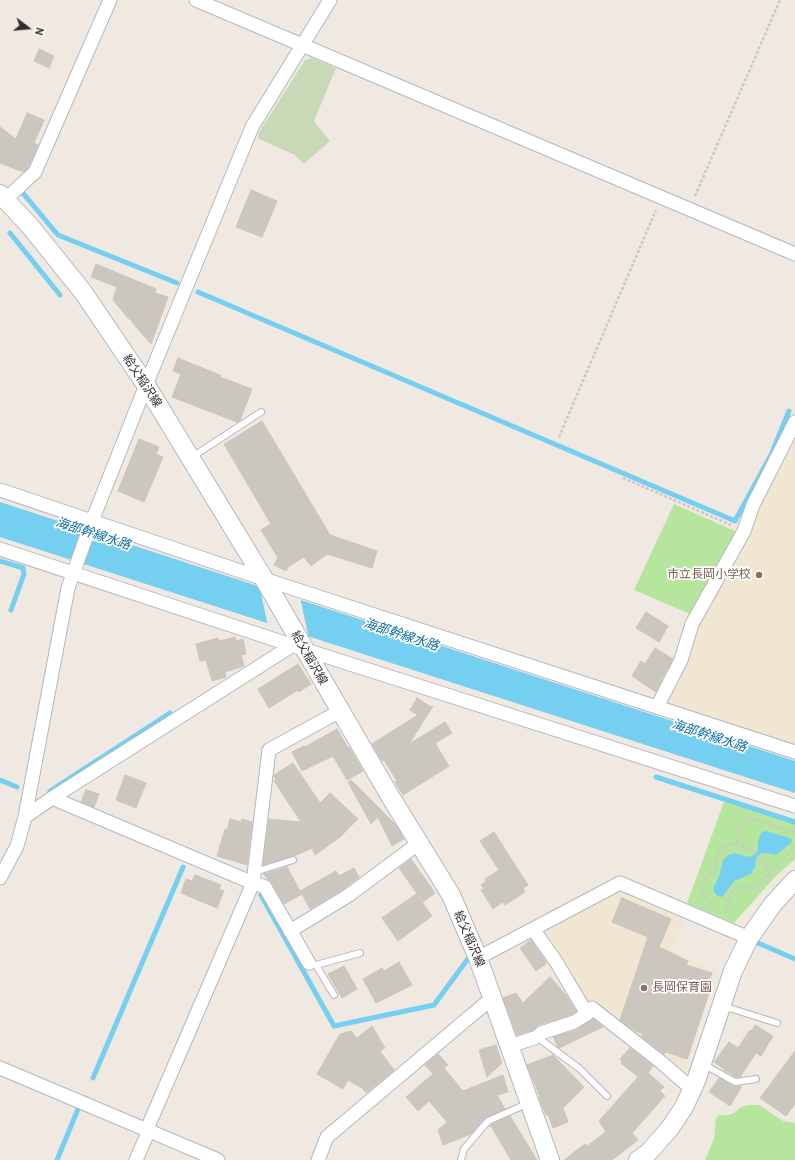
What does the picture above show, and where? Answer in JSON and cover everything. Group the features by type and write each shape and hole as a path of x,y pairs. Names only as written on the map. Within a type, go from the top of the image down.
{"main road":[{"name":"給父稲沢線","path":"3,197 30,226 83,292 146,385 266,583 297,643 340,711 451,895 478,958 550,1160"},
{"path":"638,1160 648,1152 670,1128 684,1107 702,1063 733,971 749,938 773,904 795,880"}],"street":[{"path":"3,197 35,172 110,0"},
{"path":"196,0 795,254"},
{"path":"0,878 17,846 25,817 68,588 90,525 252,127 330,0"},
{"path":"657,707 681,660 692,624 744,531 753,505 795,422"},
{"path":"0,490 90,525 266,583 795,752"},
{"path":"0,549 75,569 795,806"},
{"path":"25,817 52,798 297,643"},
{"path":"136,1160 254,878 269,750 340,711"},
{"path":"52,798 254,878 265,887 290,931 313,964"},
{"path":"290,931 349,895 419,843"},
{"path":"478,958 620,883 749,938"},
{"path":"533,929 555,960 586,1014"},
{"path":"318,1160 327,1137 492,998"},
{"path":"510,1046 537,1037 540,1033 574,1022 592,1008 661,1062 692,1089"},
{"path":"0,1068 218,1160"}],"lane":[{"path":"191,459 261,412"},
{"path":"254,878 294,860"},
{"path":"334,995 313,964 360,953"},
{"path":"721,1005 777,1023"},
{"path":"537,1037 580,1069 608,1096"},
{"path":"702,1063 735,1082 756,1079"},
{"path":"461,1160 464,1149 488,1121 530,1102"}],"path":[{"path":"689,210 780,0"},
{"path":"559,438 661,198"},
{"path":"623,478 744,531"},
{"path":"736,844 744,820 749,818 795,832"},
{"path":"716,907 706,898 702,890 705,880 710,876 714,869 716,856 720,848 736,844 750,849 759,857 771,873"},
{"path":"720,911 724,916 733,889 738,886 754,889 795,847"}],"shaded area":[{"name":"市立長岡小学校","path":"795,434 795,744 665,701 695,625"},
{"name":"長岡保育園","path":"620,891 684,920 671,949 716,974 684,1075 588,1009 539,933"}],"green space":[{"path":"312,58 336,68 314,121 330,141 304,164 295,155 257,138 305,60"},
{"path":"674,504 737,532 693,615 634,590"},
{"path":"724,802 795,823 795,859 774,878 734,923 687,903"},
{"path":"759,1105 783,1121 795,1123 795,1160 705,1160 714,1139 716,1119 719,1115 729,1115 741,1107"}],"water":[{"name":"海部幹線水路","path":"0,502 795,761 795,793 0,537"},
{"path":"765,831 790,838 792,840 791,843 776,855 764,853 760,854 756,859 755,867 751,874 734,881 723,896 721,897 716,895 713,890 719,877 723,860 728,855 734,853 749,857 752,856 758,850 758,841 761,833"}],"pier":[{"path":"259,584 300,597 309,639 268,626"}],"building":[{"path":"39,49 54,56 49,68 34,61"},
{"path":"27,113 44,120 34,143 38,145 28,168 23,172 0,163 0,127 16,139"},
{"path":"251,190 277,201 262,237 236,227"},
{"path":"96,264 156,289 155,293 168,297 151,344 131,321 132,320 129,319 113,300 117,287 91,277"},
{"path":"178,358 220,375 220,377 252,389 240,420 237,422 172,397 181,374 173,371"},
{"path":"262,421 330,535 377,551 372,568 327,554 311,566 304,557 289,566 286,571 274,565 278,558 261,530 271,524 224,444"},
{"path":"139,439 159,447 156,454 163,457 144,502 118,491"},
{"path":"646,612 668,626 659,642 636,628"},
{"path":"235,637 236,641 243,639 246,654 241,655 244,666 225,672 226,677 212,681 206,660 200,661 196,644 218,638 219,641"},
{"path":"655,648 673,659 656,692 632,676 641,661 645,664"},
{"path":"298,664 311,684 299,692 298,690 269,708 258,689"},
{"path":"417,698 431,707 433,706 409,744 445,722 452,733 435,743 449,766 403,795 395,782 397,781 384,760 382,761 372,744 418,715 410,710"},
{"path":"337,729 363,771 347,780 333,756 302,771 292,752 304,746 305,747"},
{"path":"293,763 320,803 330,793 358,819 340,837 315,855 312,848 294,856 263,865 269,819 301,822 274,781 276,780 274,775"},
{"path":"125,775 146,783 136,808 116,800"},
{"path":"351,780 395,824 404,839 392,846 378,817 371,824 348,782"},
{"path":"86,790 99,794 94,807 81,802"},
{"path":"230,819 241,822 242,819 252,822 247,865 217,856 225,829 227,830"},
{"path":"494,832 528,885 523,888 525,892 505,905 503,902 493,909 481,890 484,889 481,885 486,881 485,879 499,870 480,841"},
{"path":"411,859 435,893 423,902 399,868"},
{"path":"287,867 300,891 336,871 339,876 354,868 359,877 345,888 310,909 302,894 284,904 272,883 264,874"},
{"path":"195,875 221,885 219,889 224,891 217,908 181,893 186,879 192,881"},
{"path":"416,894 432,916 398,941 382,918"},
{"path":"622,898 671,919 659,947 688,961 686,965 712,973 709,980 713,981 687,1059 666,1052 664,1054 641,1036 643,1034 634,1030 620,1020 648,937 612,922"},
{"path":"531,940 547,963 536,971 520,948"},
{"path":"399,962 412,985 376,1003 363,979 382,968 384,971"},
{"path":"344,966 357,989 342,998 328,974"},
{"path":"550,977 566,995 576,1011 571,1015 538,1025 533,1030 517,1035 503,998 516,993 523,1003"},
{"path":"593,1019 603,1027 559,1048 558,1047 553,1037 577,1030"},
{"path":"755,1025 773,1036 761,1056 756,1053 740,1077 736,1077 714,1062 729,1042 738,1048"},
{"path":"372,1026 385,1048 380,1051 394,1070 366,1093 362,1088 348,1080 343,1089 317,1074 340,1034 351,1031 357,1038"},
{"path":"496,1045 502,1063 487,1077 479,1050"},
{"path":"630,1048 653,1066 648,1073 664,1087 660,1091 665,1096 632,1133 638,1140 612,1160 564,1160 585,1144 587,1146 606,1132 599,1121 638,1077 621,1063 622,1061 620,1059"},
{"path":"795,1051 795,1104 786,1116 760,1098"},
{"path":"438,1054 448,1065 444,1068 463,1091 503,1075 508,1092 497,1095 505,1109 485,1118 471,1134 443,1145 438,1130 447,1122 429,1101 418,1111 406,1097 433,1074 425,1065"},
{"path":"553,1055 584,1087 563,1108 568,1122 553,1128 548,1114 546,1115 527,1065"},
{"path":"719,1078 733,1086 742,1086 730,1106 709,1092"},
{"path":"510,1116 537,1160 511,1160 491,1126 489,1127"}],"waterway":[{"path":"22,192 58,235 177,283"},
{"path":"10,233 60,295"},
{"path":"198,292 735,521 771,455 789,411"},
{"path":"0,561 23,568 24,574 11,610"},
{"path":"50,791 170,713"},
{"path":"656,777 795,822"},
{"path":"0,780 17,787"},
{"path":"93,1078 183,867"},
{"path":"261,895 334,1026 434,1005 467,960"},
{"path":"758,943 795,959"},
{"path":"57,1160 78,1109"}],"place":[{"name":"市立長岡小学校","path":"759,575"},
{"name":"長岡保育園","path":"644,988"}]}
